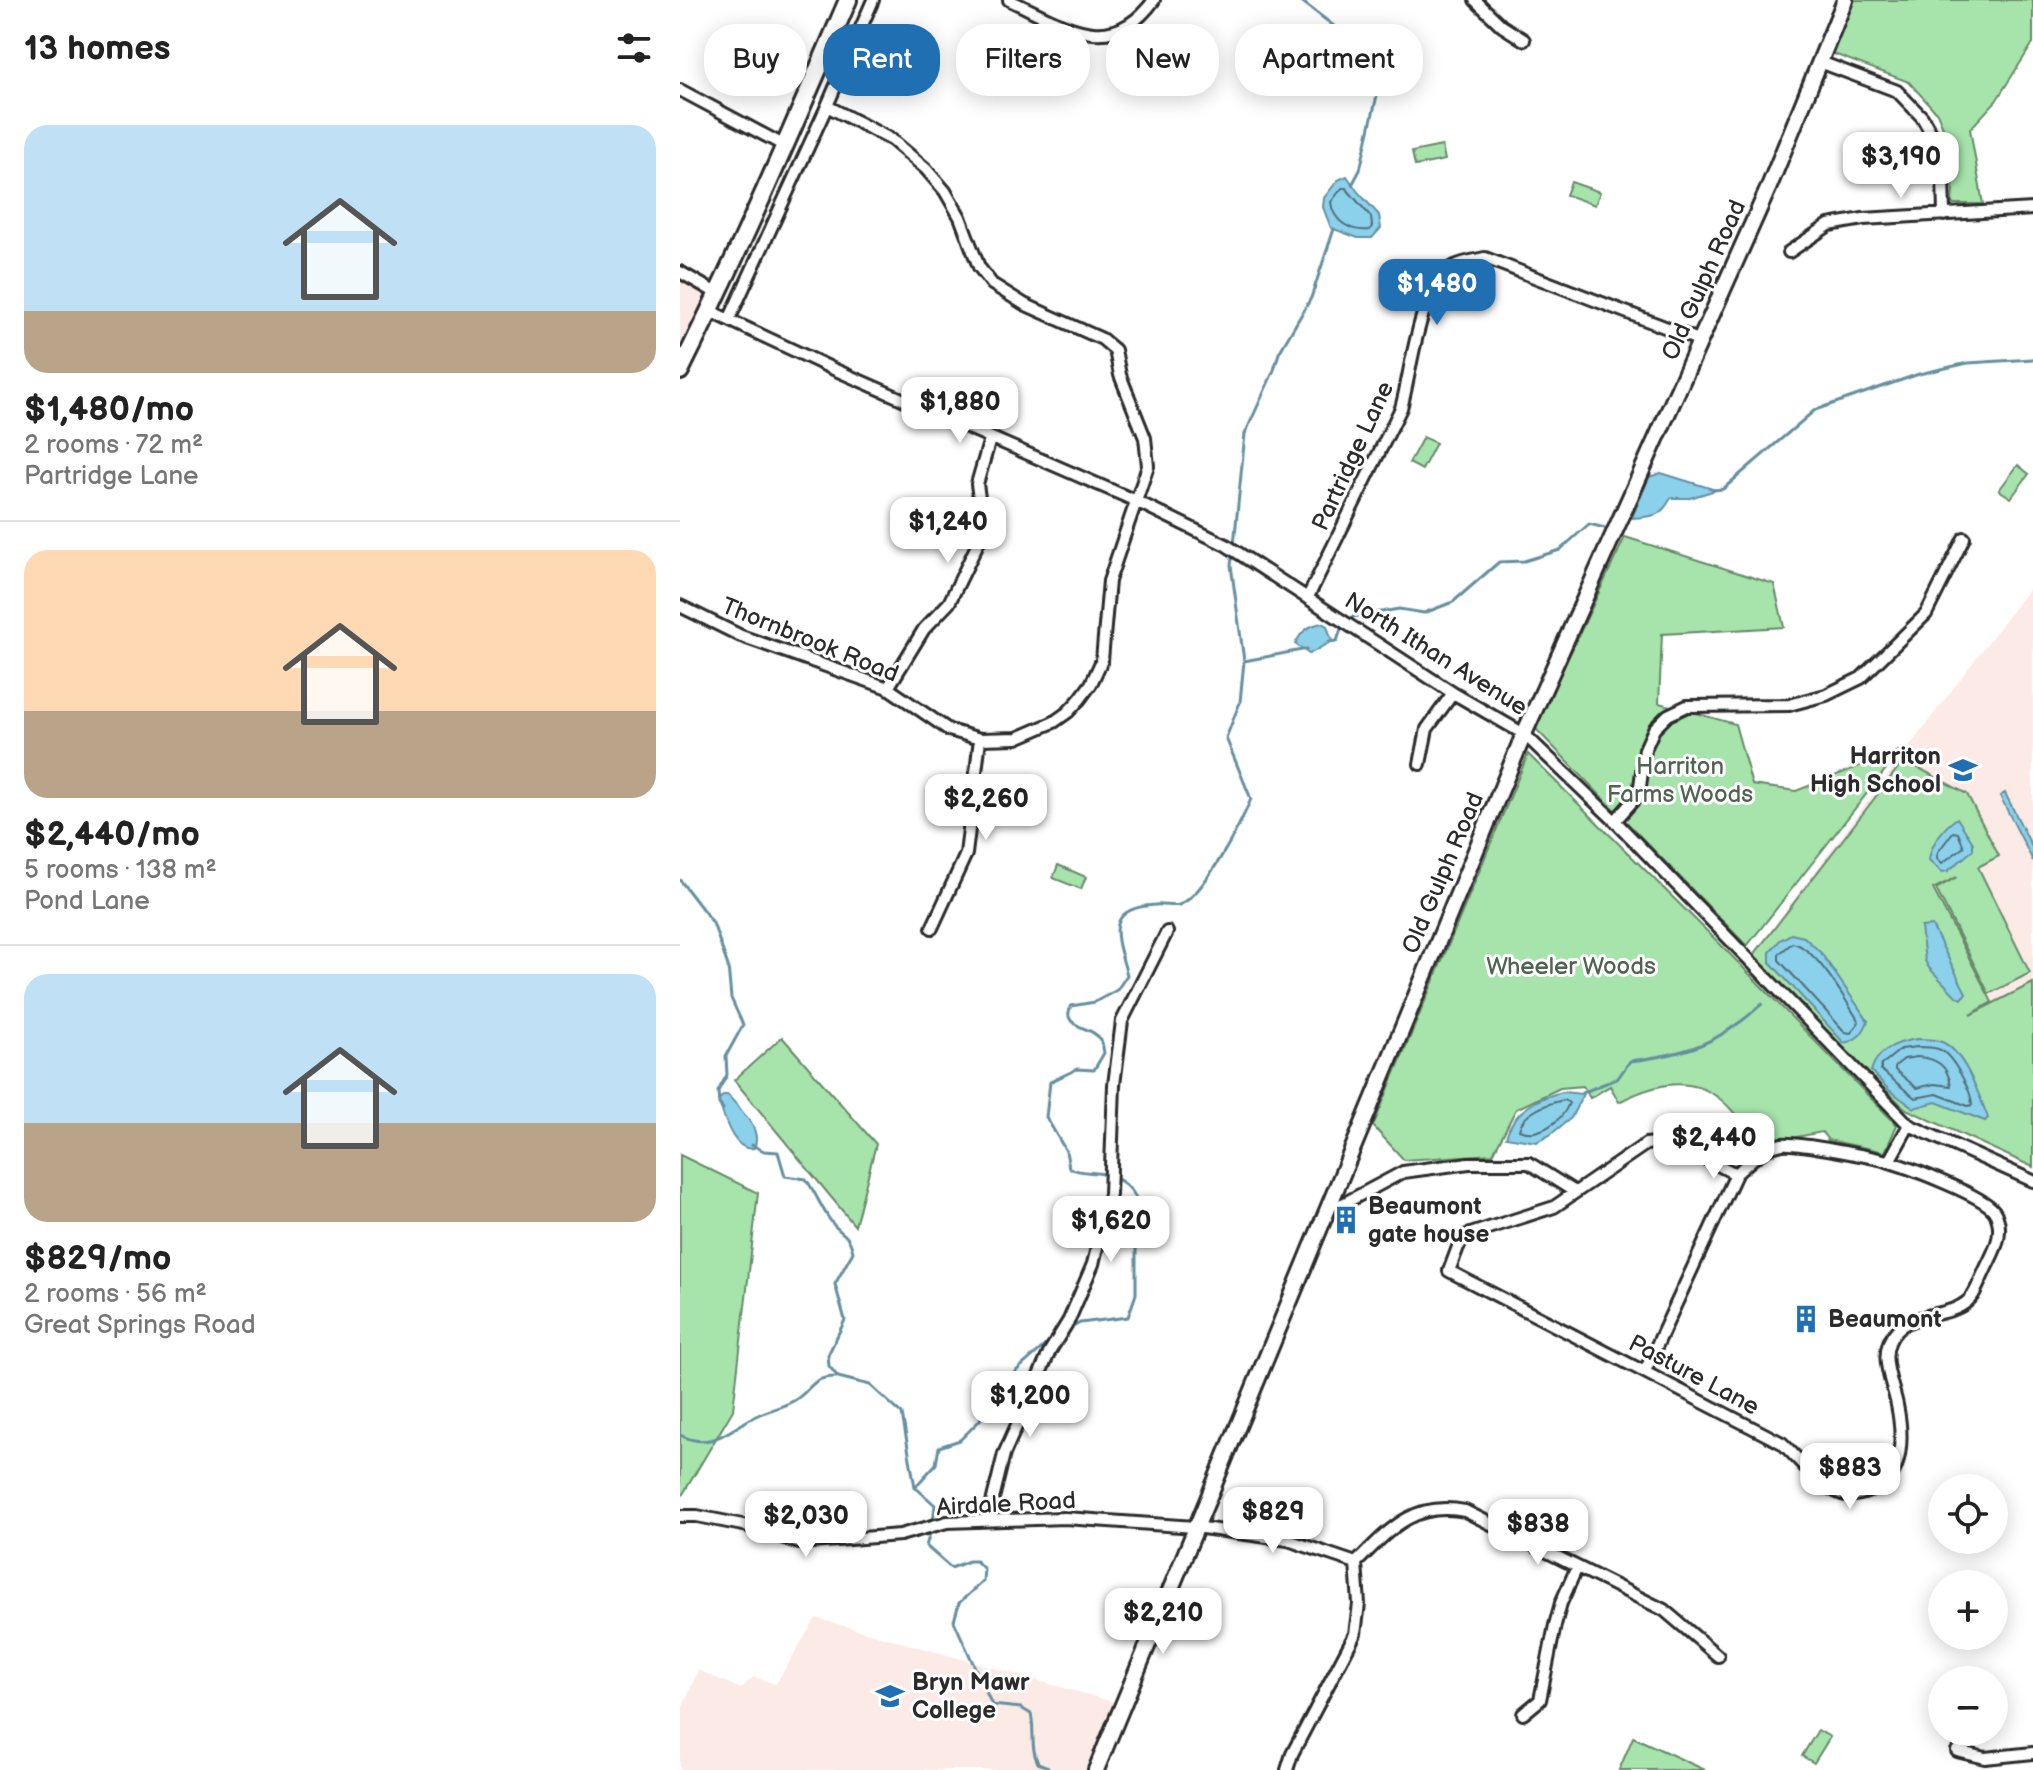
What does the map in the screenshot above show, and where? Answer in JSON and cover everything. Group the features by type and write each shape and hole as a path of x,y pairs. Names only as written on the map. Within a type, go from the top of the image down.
{"main road":[{"path":"680,371 718,294 848,0"}],"street":[{"path":"729,320 873,0"},
{"path":"1009,0 1079,31 1104,35 1137,22 1154,0"},
{"path":"1475,0 1502,26 1524,40"},
{"name":"Old Gulph Road","path":"1096,1770 1524,734 1701,341 1845,0"},
{"path":"1820,62 1897,91 1922,117 1939,147 1944,215"},
{"path":"680,90 785,146"},
{"name":"Thornbrook Road","path":"680,606 741,636 888,688 949,730 980,739 1017,738 1054,722 1068,712 1091,684 1102,660 1109,581 1148,466 1145,438 1120,375 1115,350 1111,344 1024,304 992,284 979,267 952,204 926,169 892,140 827,106"},
{"path":"1789,252 1829,225 1863,219 2033,209"},
{"name":"Partridge Lane","path":"1308,597 1401,408 1423,311 1436,282 1454,266 1485,258 1701,341"},
{"path":"680,272 718,294"},
{"name":"North Ithan Avenue","path":"710,311 990,439 1134,500 1226,545 1453,693 1524,734 1615,821 1909,1125 2033,1181"},
{"path":"888,688 924,629 949,603 981,537 977,484 990,439"},
{"path":"1615,821 1639,794 1645,749 1654,729 1668,715 1687,706 1789,705 1826,695 1861,678 1926,614 1964,538"},
{"path":"1420,764 1427,729 1453,693"},
{"path":"932,928 966,854 980,739"},
{"path":"988,1519 1004,1454 1093,1264 1110,1194 1114,1085 1122,1021 1167,932"},
{"path":"1645,1371 1736,1174 1759,1154 1782,1144 1889,1161 1909,1125"},
{"path":"1330,1202 1341,1205 1403,1172 1469,1163 1529,1163 1575,1192 1646,1144 1658,1142 1677,1146 1736,1174"},
{"name":"Pasture Lane","path":"1575,1192 1554,1207 1467,1235 1458,1247 1449,1271 1782,1443 1824,1482 1843,1494 1860,1494 1879,1488 1894,1472 1901,1440 1897,1405 1888,1373 1887,1346 1897,1330 1908,1322 1961,1306 1972,1297 1999,1239 1999,1224 1994,1210 1975,1197 1889,1161"},
{"path":"1287,1770 1292,1754 1355,1634 1359,1604 1356,1563 1388,1531 1412,1515 1434,1508 1465,1511 1664,1610 1718,1656"},
{"name":"Airdale Road","path":"680,1516 697,1516 753,1527 799,1543 900,1535 947,1522 988,1519 1065,1518 1195,1527 1288,1540 1356,1563"},
{"path":"1523,1714 1540,1700 1561,1603 1577,1567"},
{"path":"1957,1751 1985,1758 2033,1753"}],"shaded area":[{"path":"680,277 712,296 680,358"},
{"name":"Harriton High School","path":"2033,583 2033,1169 1924,1119 1892,1100 1751,956"},
{"name":"Bryn Mawr College","path":"816,1618 1117,1703 1088,1770 680,1770 680,1714 698,1670 741,1689 753,1677 776,1684"}],"green space":[{"path":"1855,0 2033,0 2033,43 1996,101 1970,129 1983,204 1952,204 1954,176 1950,144 1937,113 1909,82 1831,53"},
{"path":"1442,146 1445,160 1415,166 1412,152"},
{"path":"1571,182 1600,192 1595,205 1566,195"},
{"path":"1423,437 1436,443 1422,470 1409,463"},
{"path":"2018,465 2029,474 2011,498 1999,490"},
{"name":"Harriton Farms Woods","path":"1625,537 1774,584 1784,627 1662,634 1659,703 1735,724 1752,785 1796,791 1901,750 1747,946 1535,728"},
{"name":"Wheeler Woods","path":"1528,754 1897,1125 1885,1152 1828,1140 1822,1132 1755,1145 1729,1107 1698,1087 1681,1084 1662,1086 1619,1102 1610,1086 1590,1098 1583,1086 1560,1088 1516,1109 1493,1154 1404,1160 1373,1126"},
{"name":"Harriton High School","path":"1904,760 1967,794 1999,856 1978,867 2030,973 1989,994 1936,889 1957,877 1933,889 1992,1002 1970,1015 2033,983 2033,1167 1906,1109 1753,956"},
{"path":"1058,865 1086,877 1081,889 1053,878"},
{"path":"782,1037 876,1144 855,1226 734,1080"},
{"path":"680,1155 758,1193 733,1410 680,1499"},
{"path":"1818,1730 1830,1737 1814,1763 1802,1756"},
{"path":"1633,1737 1705,1770 1619,1770"}],"water":[{"path":"1347,176 1379,215 1381,228 1372,238 1358,238 1331,228 1323,207 1324,198 1338,180"},
{"path":"1661,473 1716,490 1690,498 1671,498 1656,515 1632,518 1649,477"},
{"path":"1322,623 1327,626 1332,641 1309,654 1295,644 1306,630"},
{"path":"2005,793 2033,849 2033,861 2000,796"},
{"path":"1957,818 1973,843 1973,850 1948,871 1942,872 1929,860 1930,854 1939,836"},
{"path":"1932,926 1966,993 1962,999 1925,961 1921,927"},
{"path":"1791,934 1804,937 1821,953 1868,1021 1856,1038 1844,1043 1770,962 1770,952 1780,940"},
{"path":"1917,1039 1942,1042 1957,1055 1981,1099 1988,1118 1985,1121 1936,1102 1914,1108 1889,1090 1871,1071 1888,1048"},
{"path":"1563,1092 1583,1094 1571,1118 1550,1135 1537,1142 1506,1137 1514,1120 1528,1107 1545,1097"},
{"path":"728,1095 753,1127 754,1148 740,1145 730,1132 718,1100"}],"waterway":[{"path":"1300,0 1343,33 1372,49 1378,91 1360,170 1352,185"},
{"path":"1234,545 1245,434 1279,353 1311,298 1334,229"},
{"path":"1713,490 1723,489 1815,410 1919,374 1968,363 2033,359"},
{"path":"1352,617 1399,609 1424,613 1453,602 1499,562 1524,561 1560,550 1589,524 1605,528"},
{"path":"1108,1175 1069,1168 1066,1151 1046,1117 1050,1082 1077,1069 1094,1070 1104,1053 1097,1035 1073,1023 1069,1013 1071,1006 1095,1002 1117,990 1127,975 1117,937 1120,919 1138,907 1177,906 1189,899 1221,858 1251,799 1226,738 1240,702 1244,661 1231,565 1233,552"},
{"path":"1329,642 1337,641 1341,629"},
{"path":"1244,661 1307,649"},
{"path":"680,880 713,923 728,966 731,998 743,1025 726,1056 727,1075 718,1091 719,1104 723,1109"},
{"path":"1582,1093 1618,1078 1630,1061 1669,1055 1717,1037 1762,1004"},
{"path":"752,1145 764,1151 778,1152 785,1176 806,1179 830,1220 849,1240 853,1252 835,1284 845,1320 828,1355 829,1366 838,1377 870,1385 902,1414 915,1487 935,1505 933,1523"},
{"path":"1068,1330 1080,1323 1128,1317 1136,1294 1136,1241 1144,1230 1143,1222 1133,1193 1115,1178"},
{"path":"915,1487 936,1464 939,1447 960,1440 980,1420 989,1395 1051,1340"},
{"path":"680,1435 701,1441 710,1440 795,1400 816,1381 836,1377"},
{"path":"931,1530 926,1546 951,1568 976,1561 984,1569 983,1581 959,1603 954,1621 992,1705 1021,1708 1031,1714 1036,1757 1038,1763 1048,1767 1048,1770"}],"place":[{"name":"Harriton High School","path":"1963,770"},
{"name":"Beaumont gate house","path":"1346,1220"},
{"name":"Beaumont","path":"1806,1319"},
{"name":"Bryn Mawr College","path":"890,1696"}]}
